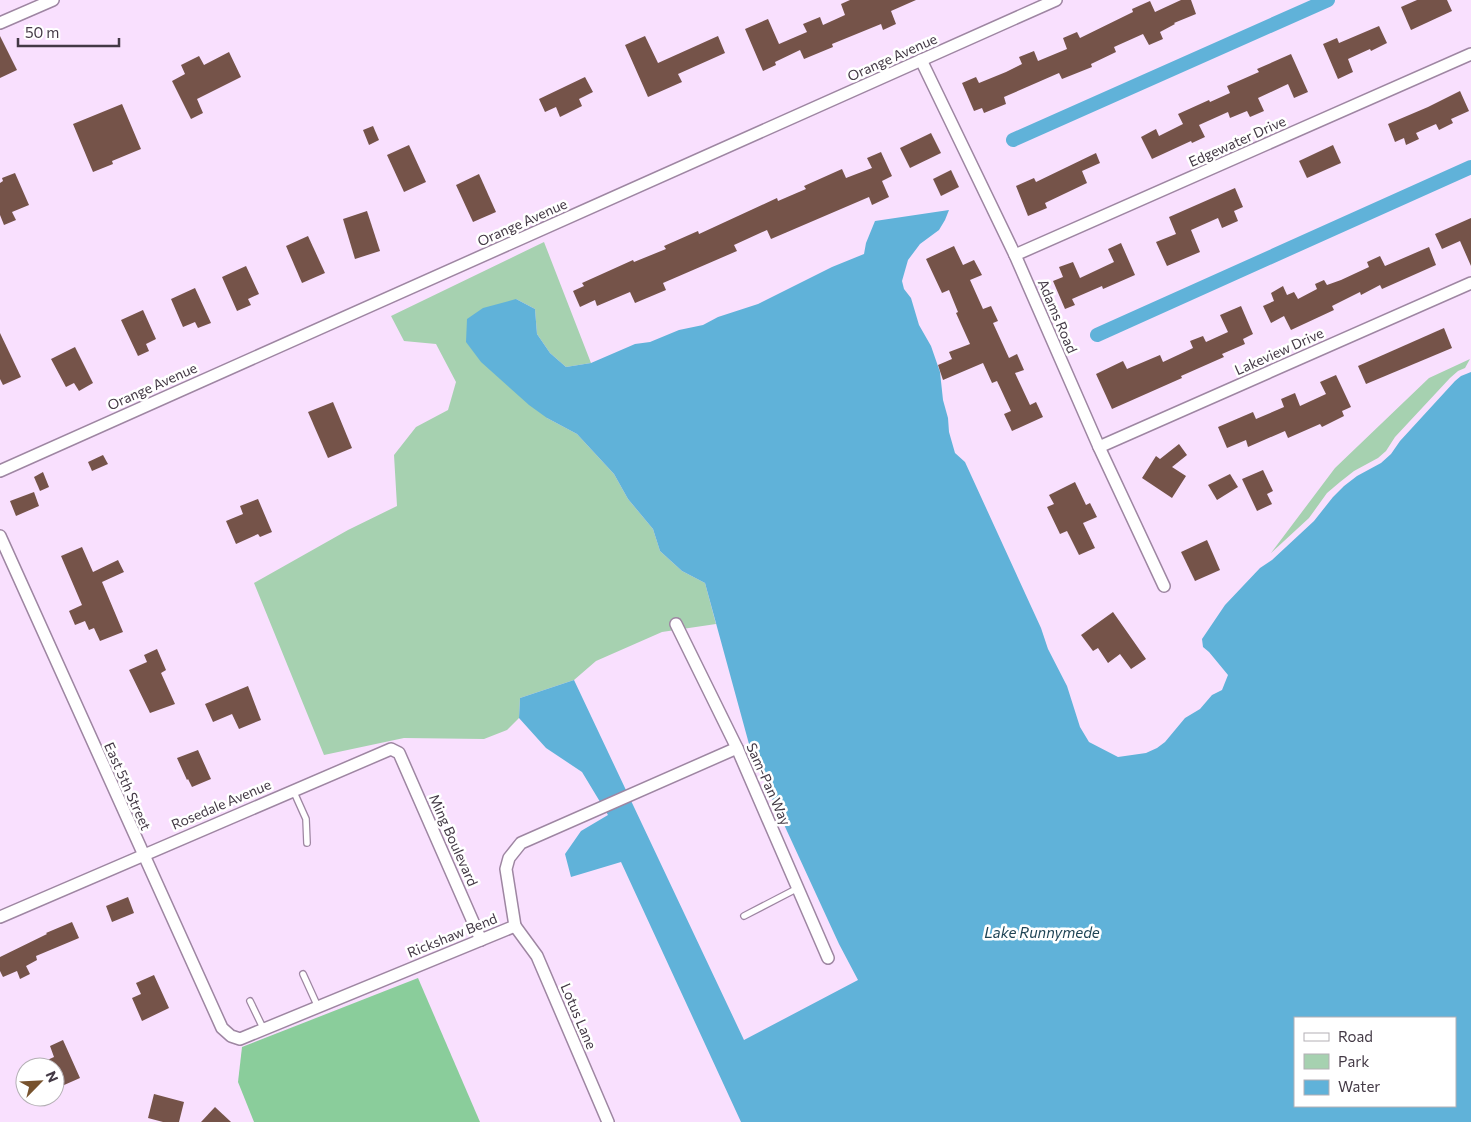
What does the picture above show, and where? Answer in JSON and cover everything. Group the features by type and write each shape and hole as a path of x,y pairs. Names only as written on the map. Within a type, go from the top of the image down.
{"street":[{"path":"0,23 53,0"},
{"name":"Orange Avenue","path":"0,471 1056,0"},
{"name":"Edgewater Drive","path":"1016,255 1471,54"},
{"name":"Adams Road","path":"921,60 1016,255 1099,447 1164,586"},
{"name":"Lakeview Drive","path":"1099,447 1471,283"},
{"name":"East 5th Street","path":"0,536 222,1028 231,1036 240,1039"},
{"name":"Sam-Pan Way","path":"676,624 737,748 828,958"},
{"name":"Rickshaw Bend","path":"240,1039 515,926 506,870 508,858 521,843 737,748"},
{"name":"Rosedale Avenue","path":"0,917 142,854 391,749 399,753"},
{"name":"Ming Boulevard","path":"399,753 481,940"},
{"name":"Lotus Lane","path":"515,926 537,956 608,1122"}],"lane":[{"path":"293,790 306,819 307,843"},
{"path":"744,916 798,888"},
{"path":"302,974 318,1007"},
{"path":"250,1001 264,1030"}],"green space":[{"path":"544,242 591,363 566,367 550,353 537,334 535,309 516,299 547,418 577,434 614,474 628,499 653,529 660,551 682,571 705,583 716,624 662,632 596,661 574,680 520,698 519,718 507,730 484,739 404,738 324,755 254,583 348,530 397,506 394,455 416,427 448,410 456,382 436,344 404,341 391,316"},
{"path":"1470,359 1465,368 1450,378 1395,437 1386,451 1378,458 1354,471 1327,493 1309,518 1271,553 1335,468 1429,378"},
{"path":"418,978 480,1122 254,1122 238,1082 242,1047"}],"water":[{"name":"Lake Runnymede","path":"949,210 939,230 920,244 908,260 902,281 904,289 911,298 919,325 931,346 940,372 943,400 955,453 965,462 1041,628 1048,649 1067,686 1080,727 1089,742 1118,757 1146,753 1157,748 1165,742 1185,718 1200,709 1212,695 1222,690 1228,675 1203,647 1202,639 1225,605 1260,568 1272,560 1314,521 1344,486 1357,476 1381,463 1455,381 1471,372 1471,1122 741,1122 621,862 571,877 565,854 581,831 608,815 582,772 546,748 519,718 520,698 574,680 744,1040 858,980 839,944 752,755 705,583 682,571 660,551 653,529 628,499 614,474 577,434 547,418 529,405 481,362 466,342 467,319 483,308 516,299 535,309 537,334 550,353 566,367 591,363 635,344 650,342 679,330 703,325 718,317 758,304 832,267 864,254 866,243 875,221"}],"building":[{"path":"850,0 916,0 891,11 896,24 883,30 881,24 832,44 833,47 804,59 800,50 775,62 776,65 763,71 745,29 768,19 779,44 807,32 803,24 820,17 823,25 845,15 841,4"},
{"path":"1181,0 1191,0 1196,14 1174,23 1160,32 1163,39 1149,45 1143,34 1114,47 1116,52 1091,64 1092,67 1062,79 1059,73 1004,97 1006,104 984,113 982,108 974,111 962,83 976,77 979,83 1006,72 1022,64 1019,57 1034,51 1038,61 1067,49 1063,38 1077,32 1080,38 1133,12 1132,9 1150,1 1155,12"},
{"path":"1417,0 1447,0 1452,11 1411,30 1401,7"},
{"path":"1379,26 1387,43 1348,59 1353,72 1338,79 1323,44 1337,38 1339,43"},
{"path":"0,36 17,70 0,78"},
{"path":"645,36 658,63 718,36 725,53 678,74 682,82 648,97 625,45"},
{"path":"229,52 241,77 197,99 203,113 191,119 172,81 185,74 181,65 199,56 204,65"},
{"path":"1291,54 1308,92 1294,98 1288,84 1258,98 1264,111 1250,117 1247,111 1230,118 1228,112 1199,125 1205,137 1192,143 1191,141 1152,159 1141,137 1156,129 1159,136 1183,124 1178,114 1230,93 1227,86 1259,72 1257,69"},
{"path":"585,77 593,92 579,99 582,106 560,117 556,107 545,112 539,99"},
{"path":"1460,91 1469,111 1451,119 1453,123 1439,130 1436,124 1416,133 1419,139 1406,145 1404,138 1395,142 1388,124"},
{"path":"122,104 141,149 112,161 113,164 93,172 73,124"},
{"path":"373,126 379,140 369,145 363,130"},
{"path":"931,133 941,153 910,168 900,148"},
{"path":"409,145 426,182 404,192 387,155"},
{"path":"1333,145 1341,163 1307,178 1299,161"},
{"path":"881,152 892,176 882,181 889,197 872,205 869,197 771,239 767,230 734,245 737,251 663,283 666,290 635,303 630,292 597,306 595,300 580,307 573,291 584,286 582,283 633,260 634,262 666,249 664,246 698,231 699,234 777,198 778,201 806,189 804,186 842,169 846,178 872,168 867,158"},
{"path":"1096,153 1100,163 1082,171 1087,183 1045,203 1047,208 1028,216 1016,186 1034,178 1036,182"},
{"path":"951,170 959,187 941,196 933,179"},
{"path":"15,173 29,205 12,212 16,220 4,225 0,215 0,183 3,181 2,178"},
{"path":"479,174 496,212 473,222 456,185"},
{"path":"1235,188 1243,207 1234,211 1238,221 1222,228 1218,218 1191,230 1200,252 1167,266 1156,242 1176,234 1169,217"},
{"path":"367,211 380,251 355,259 343,219"},
{"path":"1471,218 1471,266 1460,241 1442,249 1435,234"},
{"path":"308,236 325,273 302,283 286,246"},
{"path":"1121,243 1135,275 1103,289 1102,286 1072,299 1075,305 1065,309 1053,281 1063,277 1059,267 1073,262 1080,278 1114,262 1108,249"},
{"path":"954,246 963,265 974,260 982,275 970,280 983,309 991,306 998,321 993,323 1009,358 1017,354 1024,370 1015,373 1030,405 1036,402 1043,417 1012,431 1004,414 1011,411 997,381 992,383 983,363 943,380 938,365 952,359 949,352 970,344 956,313 958,312 949,290 942,293 926,259"},
{"path":"1429,247 1436,265 1382,289 1380,285 1361,295 1360,292 1332,306 1334,310 1291,330 1284,316 1271,323 1263,306 1274,301 1271,293 1283,286 1287,295 1294,292 1298,299 1317,289 1315,284 1324,280 1327,285 1341,280 1369,267 1367,262 1380,256 1385,266"},
{"path":"246,266 259,294 248,299 251,305 237,311 222,277"},
{"path":"195,288 211,323 198,328 195,322 183,327 171,299"},
{"path":"1241,306 1253,334 1243,339 1245,344 1222,354 1224,357 1181,376 1182,378 1112,409 1096,374 1123,361 1127,369 1160,355 1163,362 1193,348 1190,341 1203,336 1206,342 1228,332 1220,315"},
{"path":"143,310 156,339 146,344 149,351 138,356 121,320"},
{"path":"1444,328 1452,348 1366,384 1358,366"},
{"path":"0,333 21,377 3,385 0,379"},
{"path":"75,347 93,383 79,391 74,383 66,387 51,359"},
{"path":"1336,375 1351,407 1342,411 1344,416 1322,427 1320,424 1288,438 1285,431 1248,447 1246,440 1227,448 1218,427 1253,412 1256,419 1284,407 1281,399 1295,393 1300,406 1326,394 1320,382"},
{"path":"333,402 352,448 328,458 308,412"},
{"path":"1179,444 1187,455 1172,467 1186,476 1172,498 1142,478 1156,456 1160,459"},
{"path":"103,455 108,464 92,471 88,462"},
{"path":"1263,470 1273,491 1267,494 1272,504 1257,511 1242,479"},
{"path":"43,472 49,487 40,491 34,477"},
{"path":"1230,474 1238,487 1217,500 1208,485"},
{"path":"1075,482 1086,505 1090,503 1097,517 1083,523 1095,548 1079,555 1067,531 1060,534 1047,507 1054,504 1049,495"},
{"path":"34,492 39,506 16,516 10,501"},
{"path":"258,499 272,532 260,537 258,534 236,544 226,521 243,514 240,506"},
{"path":"1207,540 1220,570 1195,581 1181,552"},
{"path":"82,547 93,572 118,560 124,572 102,582 123,632 100,641 94,628 89,630 85,621 75,625 69,611 82,605 61,556"},
{"path":"1113,612 1146,659 1131,669 1120,654 1108,663 1098,648 1093,651 1081,635"},
{"path":"157,649 166,670 161,673 175,704 150,713 129,670 147,662 144,655"},
{"path":"248,686 261,720 239,729 232,714 213,722 205,704"},
{"path":"198,750 211,779 192,787 177,758"},
{"path":"128,897 134,913 112,922 106,906"},
{"path":"72,922 79,938 36,956 37,960 26,966 30,974 20,979 17,971 3,977 0,971 0,957"},
{"path":"154,975 169,1008 142,1021 132,998 141,994 136,983"},
{"path":"63,1040 80,1078 65,1085 65,1057 54,1057 50,1046"},
{"path":"154,1094 184,1102 179,1122 163,1122 148,1118"},
{"path":"215,1107 231,1122 201,1122"}],"waterway":[{"path":"1013,140 1328,0"},
{"path":"1097,335 1471,167"}]}
